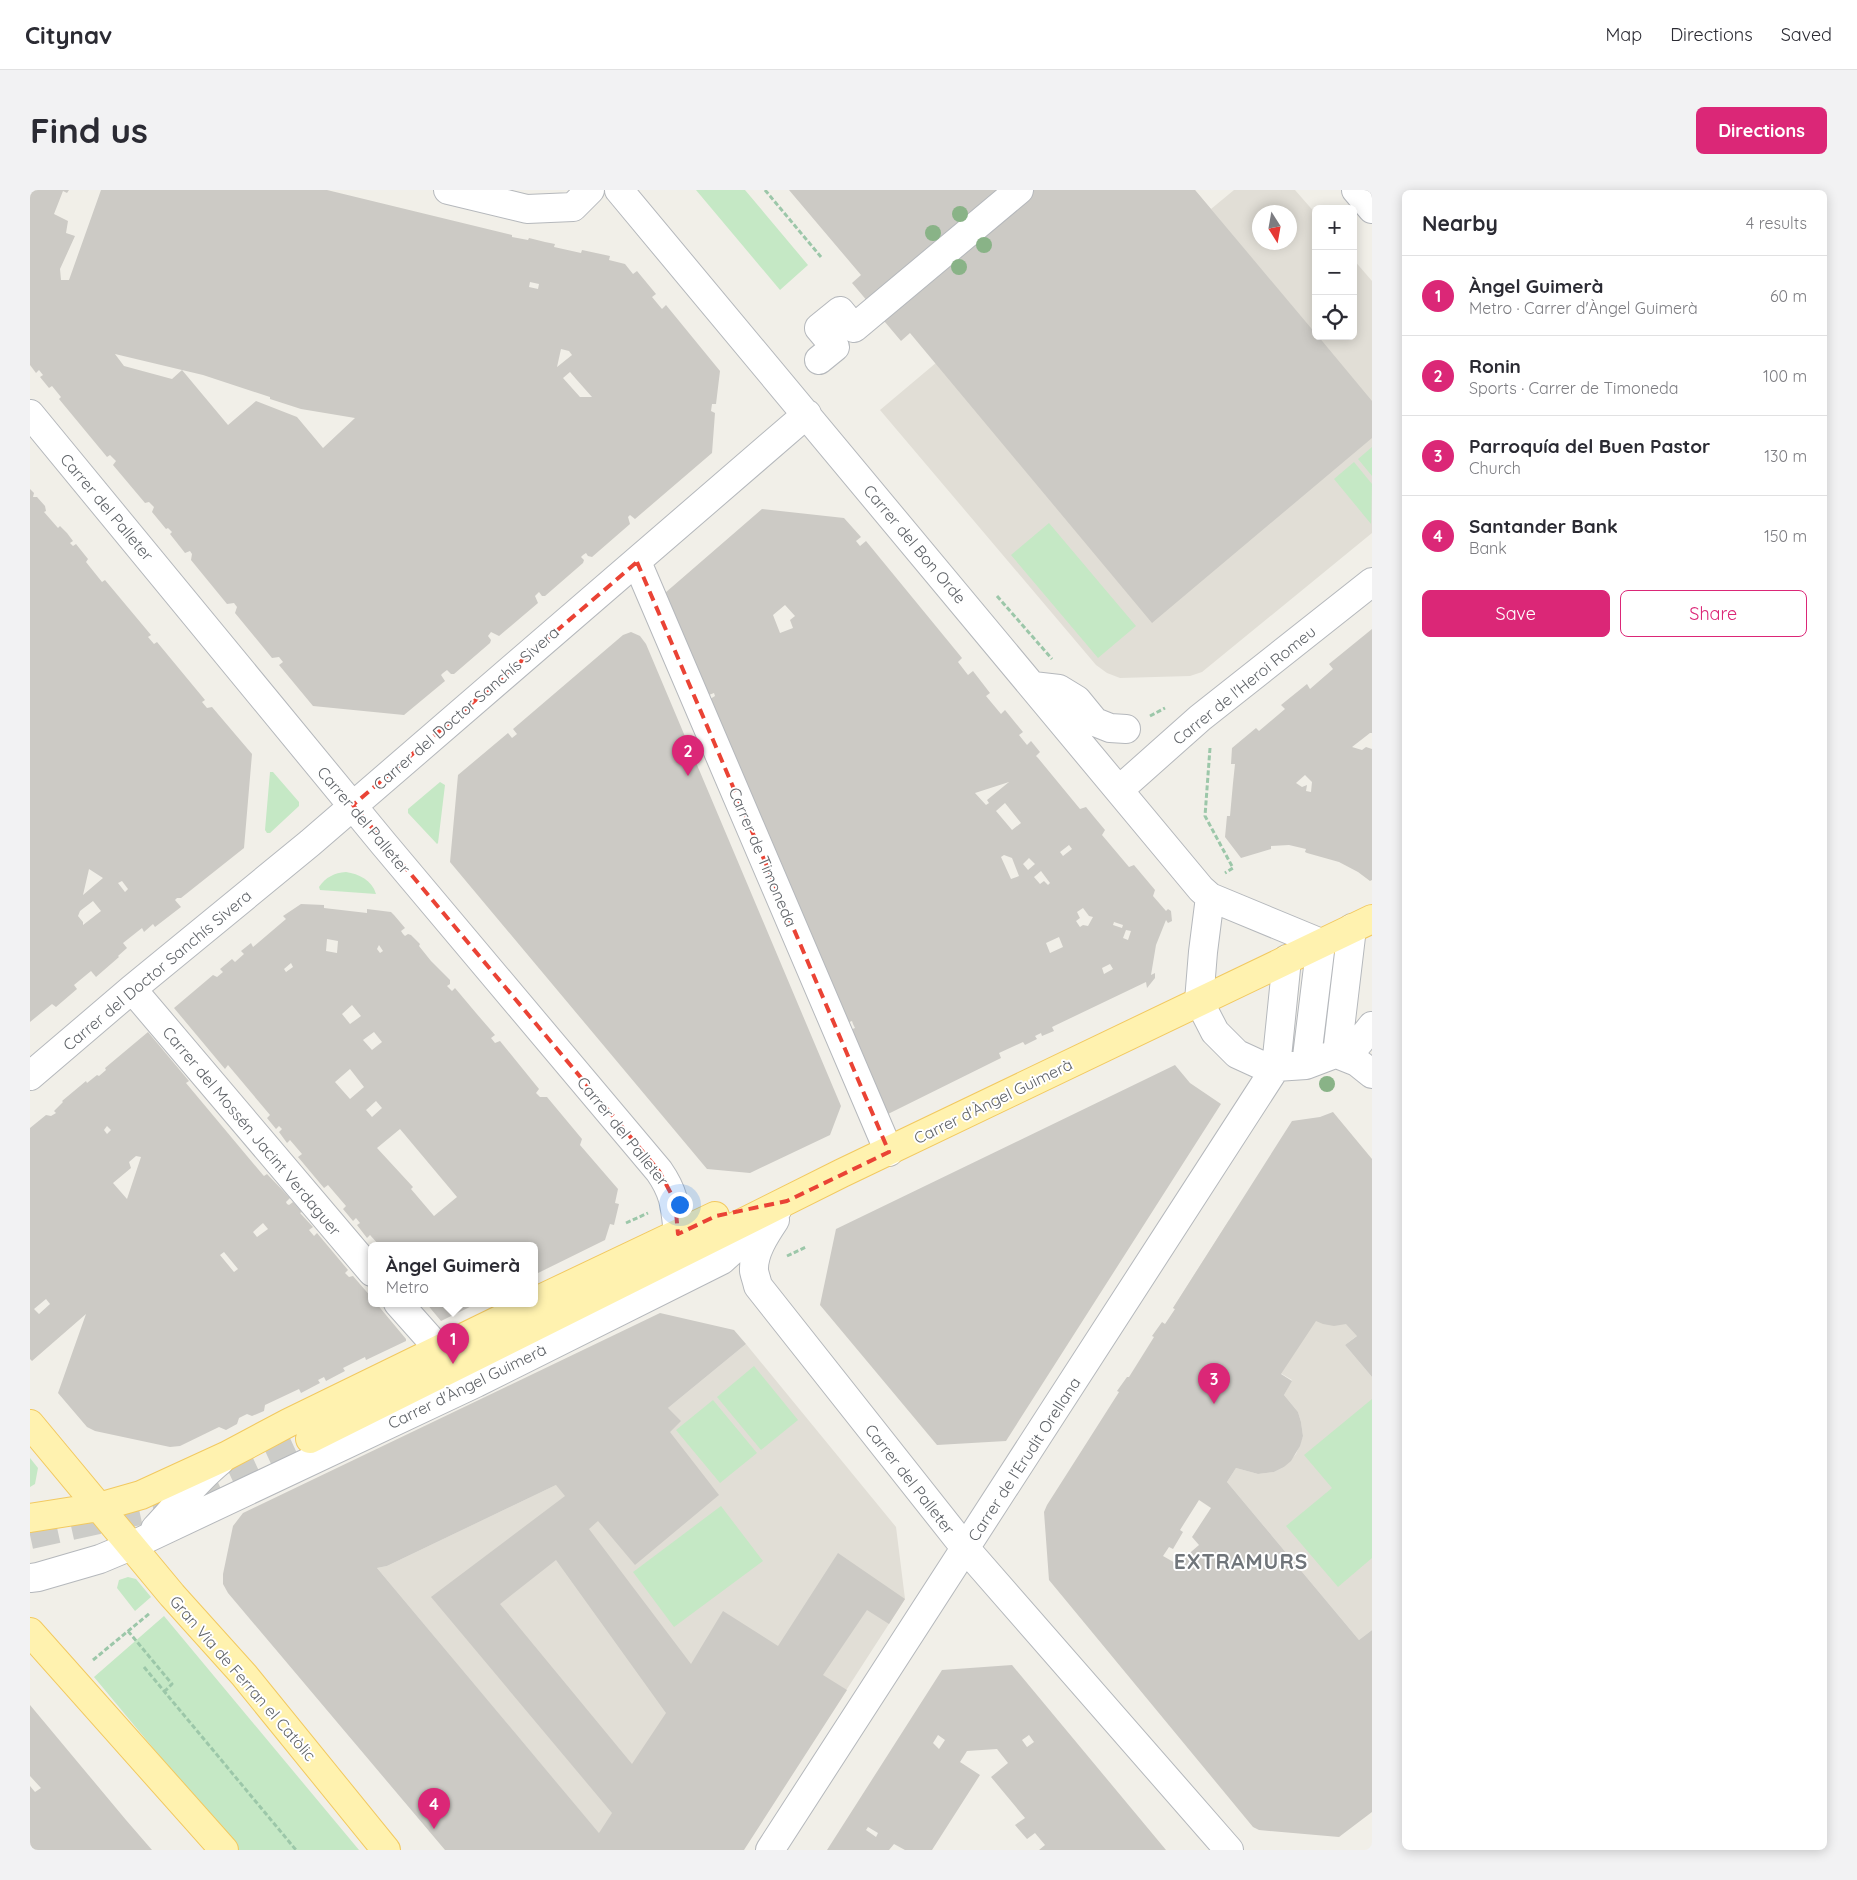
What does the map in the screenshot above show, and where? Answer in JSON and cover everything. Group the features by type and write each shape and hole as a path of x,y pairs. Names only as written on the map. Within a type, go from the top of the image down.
{"main road":[{"name":"Carrer d'Àngel Guimerà","path":"310,1439 787,1201 1362,924"},
{"name":"Carrer d'Àngel Guimerà","path":"538,1301 716,1216 787,1201"},
{"name":"Carrer d'Àngel Guimerà","path":"99,1507 141,1495 226,1456 438,1348 525,1307"},
{"name":"Gran Via de Ferran el Catòlic","path":"30,1424 172,1595 244,1675 386,1850"},
{"path":"30,1518 99,1507"},
{"path":"30,1632 224,1850"}],"street":[{"path":"448,190 527,209 573,207 590,190"},
{"name":"Carrer del Bon Orde","path":"619,190 1194,881 1216,886"},
{"path":"827,354 819,328 840,311 854,328 1019,190"},
{"path":"1356,190 1372,210"},
{"name":"Carrer del Palleter","path":"30,414 659,1171 669,1185 675,1201 678,1234"},
{"name":"Carrer del Doctor Sanchís Sivera","path":"30,1076 132,989 310,843 807,414"},
{"name":"Carrer de Timoneda","path":"637,562 889,1152"},
{"name":"Carrer de l'Heroi Romeu","path":"1119,790 1200,718 1372,582"},
{"path":"1033,686 1059,689 1077,700 1095,722 1110,728 1133,723"},
{"path":"1306,1065 1321,943 1216,886 1203,952 1199,1001 1215,1032 1237,1054 1261,1065 1276,1067 1306,1065 1356,1046 1372,1026"},
{"name":"Carrer d'Àngel Guimerà","path":"1337,1054 1362,924"},
{"path":"1276,1067 1287,959"},
{"name":"Carrer del Mossén Jacint Verdaguer","path":"132,989 368,1267"},
{"path":"1337,1054 1357,1062 1372,1074"},
{"name":"Carrer de l’Erudit Orellana","path":"770,1850 1276,1067"},
{"name":"Carrer del Palleter","path":"787,1201 763,1237 757,1254 754,1270 758,1286 966,1549 1229,1850"},
{"name":"Carrer d'Àngel Guimerà","path":"30,1578 38,1578 100,1559 131,1546 476,1383 722,1260 787,1201"},
{"path":"402,1307 438,1348"},
{"name":"Carrer d'Àngel Guimerà","path":"131,1546 154,1529 171,1513 203,1475 226,1456"}],"path":[{"path":"765,190 820,257"},
{"path":"993,590 1050,658 1058,664"},
{"path":"1133,723 1158,713 1171,704"},
{"path":"1210,742 1205,816 1233,868 1216,886"},
{"path":"626,1223 653,1211"},
{"path":"783,1258 806,1247"},
{"path":"92,1661 151,1612"},
{"path":"128,1631 172,1684 165,1691"},
{"path":"144,1667 296,1850"}],"highlighted area":[{"path":"637,562 889,1152 787,1201 716,1216 678,1234 675,1201 659,1171 353,805"}],"shaded area":[{"path":"1080,190 1195,190 1211,209 1234,190 1295,190 1312,209 1312,340 1357,340 1357,264 1372,281 1372,533 1202,672 1190,676 1120,678 1107,673 1096,665 880,410 962,341"},
{"path":"1229,1220 1372,1324 1345,1345 1372,1377 1372,1630 1359,1640 1227,1482 1236,1468 1258,1474 1274,1472 1284,1467 1296,1454 1303,1436 1301,1422 1298,1412 1284,1395 1292,1380 1173,1308"},
{"path":"746,1344 896,1527 905,1599 836,1706 613,1850 377,1568 387,1566 637,1446 657,1417"}],"green space":[{"path":"696,190 745,190 808,265 780,290"},
{"path":"1372,447 1372,476 1358,459"},
{"path":"1354,462 1372,484 1371,524 1334,479"},
{"path":"1049,523 1136,626 1098,658 1011,555"},
{"path":"270,772 273,772 299,802 299,806 270,833 267,833 265,830"},
{"path":"440,782 445,785 437,844 408,813 408,809"},
{"path":"346,872 356,874 368,881 376,894 320,890 319,887 327,878"},
{"path":"754,1366 798,1420 761,1450 717,1397"},
{"path":"1372,1399 1372,1558 1338,1587 1286,1526 1332,1488 1304,1455"},
{"path":"713,1400 757,1453 720,1483 676,1430"},
{"path":"30,1458 38,1468 35,1484 30,1487"},
{"path":"721,1506 763,1561 674,1627 633,1572"},
{"path":"128,1577 136,1579 151,1597 135,1611 117,1588 119,1580"},
{"path":"164,1616 359,1850 238,1850 94,1677"}],"building":[{"path":"30,190 69,190 67,193 63,191 54,214 68,221 66,233 75,236 60,269 61,280 69,280 101,190 327,190 512,235 512,237 528,240 529,238 555,244 554,247 581,253 582,250 610,256 609,260 625,264 633,274 637,271 656,294 652,297 662,309 666,305 720,371 716,404 712,404 711,411 715,413 712,453 635,519 630,515 628,517 630,524 592,557 586,553 583,555 581,557 584,560 583,563 545,596 542,596 539,592 535,596 538,603 499,636 491,632 488,636 491,640 490,643 454,674 447,670 443,673 441,675 445,681 404,715 313,706 279,665 283,662 279,657 272,658 235,613 237,607 234,603 227,604 191,560 192,554 190,551 185,553 170,534 172,532 168,528 166,529 152,512 154,507 149,502 145,503 113,465 116,461 110,455 107,457 59,399 61,397 52,386 49,388 40,377 43,375 39,370 36,373 30,365","holes":["530,282 539,284 538,289 529,287","561,349 569,351 572,355 557,367","115,354 182,370 172,379 124,366","182,370 203,375 301,409 355,418 323,448 297,417 256,401 228,425","570,372 592,397 580,397 563,378"]},
{"path":"789,190 1195,190 1312,329 1312,340 1321,340 1372,401 1372,438 1152,623 910,333 901,341 852,283 861,275"},
{"path":"30,489 34,493 33,497 37,497 45,506 46,511 44,512 58,528 60,526 67,533 73,541 70,543 73,546 76,544 88,559 86,562 102,582 105,580 151,635 148,637 154,644 157,642 205,700 202,702 207,708 212,707 252,754 244,848 181,898 177,898 175,900 181,907 155,927 153,924 144,932 142,928 123,943 127,948 96,977 91,971 74,985 77,989 56,1007 52,1004 30,1022","holes":["89,869 103,878 83,895","122,881 128,889 125,892 118,883","93,901 101,911 83,925 78,916 80,911"]},
{"path":"762,509 844,518 861,537 856,541 860,546 866,541 962,658 958,662 968,675 973,671 990,693 986,696 1001,714 1005,710 1023,732 1019,735 1027,745 1031,741 1040,752 1036,756 1080,809 1086,807 1105,830 1102,835 1129,867 1134,865 1155,890 1153,896 1166,911 1168,909 1171,911 1172,921 1168,923 1166,920 1156,945 1151,975 1155,973 1155,978 1147,988 1146,982 1052,1027 1054,1031 1042,1036 1041,1033 1035,1036 1037,1039 1025,1045 1023,1042 999,1053 1001,1058 886,1115 850,1030 855,1028 852,1021 847,1023 710,699 715,696 714,693 709,695 665,593","holes":["785,605 795,616 790,620 793,628 780,633 773,615","1009,782 987,800 989,803 986,805 975,793","1005,803 1021,823 1012,830 996,811","1069,845 1072,849 1063,856 1060,852","1004,855 1012,858 1019,876 1011,879 1001,857","1029,858 1035,864 1028,870 1023,864","1041,871 1050,883 1048,885 1044,881 1040,884 1034,877","1083,908 1089,916 1093,917 1088,926 1083,925 1080,927 1076,921 1080,918 1077,912","1114,922 1123,925 1122,928 1113,925","1126,930 1131,931 1128,940 1123,938","1059,937 1063,947 1050,953 1046,943","1110,964 1113,969 1104,974 1102,968"]},
{"path":"1372,629 1372,733 1352,747 1362,750 1366,747 1372,749 1372,880 1370,881 1339,862 1307,853 1305,852 1306,849 1289,845 1271,846 1271,849 1241,858 1225,837 1227,816 1230,816 1235,764 1231,764 1232,748 1256,728 1259,731 1285,709 1281,705 1307,684 1310,689 1333,669 1329,664","holes":["1305,775 1312,782 1311,792 1306,791 1307,785 1302,787 1296,783"]},
{"path":"631,632 640,636 646,644 841,1106 830,1135 750,1173 707,1169 450,862 458,775 508,733 512,738 517,734 513,729 623,635"},
{"path":"301,904 324,905 324,908 367,913 367,909 391,912 394,915 405,928 401,931 403,934 405,936 411,935 420,944 419,946 431,961 450,980 450,984 447,986 452,991 455,988 495,1035 491,1038 495,1043 500,1041 539,1089 536,1093 540,1097 547,1097 582,1139 580,1145 618,1189 615,1203 619,1204 614,1225 610,1224 605,1240 538,1273 538,1242 376,1242 370,1235 367,1238 357,1225 360,1223 356,1218 353,1221 343,1209 346,1206 328,1185 324,1188 298,1157 302,1154 290,1140 287,1143 279,1132 282,1129 279,1126 276,1129 267,1118 270,1115 228,1065 225,1069 174,1008 213,975 217,977 223,972 220,969 232,959 235,962 244,954 241,951 251,943 253,947 286,919 283,916","holes":["327,939 338,941 337,953 326,951","379,945 383,951 380,953 377,949","291,963 293,967 286,972 284,969","352,1005 361,1016 350,1024 342,1014","374,1032 382,1042 372,1050 363,1040","350,1069 364,1087 350,1099 335,1082","376,1101 382,1108 372,1117 366,1110","400,1129 457,1197 434,1216 411,1189 413,1187 377,1148"]},
{"path":"148,1032 189,1081 186,1083 263,1175 267,1174 290,1198 286,1202 287,1204 289,1205 293,1202 302,1212 300,1213 313,1227 309,1230 314,1236 317,1233 348,1270 345,1273 349,1277 353,1276 368,1293 368,1307 379,1307 406,1341 366,1360 365,1357 343,1368 345,1371 326,1381 324,1377 318,1380 320,1383 301,1393 299,1389 265,1405 264,1411 252,1416 247,1414 239,1418 237,1424 226,1430 219,1427 180,1446 170,1447 95,1431 87,1427 58,1393 86,1314 32,1361 30,1359 30,1128 46,1115 51,1116 56,1113 54,1111 62,1101 86,1081 87,1083 106,1070 105,1068","holes":["107,1126 111,1130 107,1134 104,1130","136,1156 141,1157 127,1199 113,1183 131,1168 129,1162","263,1223 268,1229 257,1237 253,1232","224,1252 238,1269 234,1272 220,1255","46,1299 50,1304 39,1314 34,1309"]},
{"path":"1175,1065 1190,1083 1221,1104 1006,1441 937,1445 820,1305 836,1229"},
{"path":"1333,1112 1372,1159 1372,1377 1345,1345 1357,1336 1346,1324 1334,1326 1316,1321 1281,1374 1292,1381 1284,1395 1298,1412 1303,1436 1300,1446 1291,1461 1274,1472 1258,1474 1236,1468 1227,1482 1359,1640 1372,1630 1372,1812 1339,1837 1259,1830 1253,1827 1049,1580 1044,1512 1119,1392 1117,1391 1127,1377 1129,1377 1154,1337 1152,1336 1162,1322 1165,1324 1175,1309 1173,1308 1292,1121 1320,1117","holes":["1199,1500 1211,1508 1192,1537 1199,1545 1177,1564 1163,1556 1169,1547 1173,1549 1183,1532 1180,1530"]},
{"path":"429,1307 470,1307 441,1321"},
{"path":"660,1313 734,1330 746,1344 668,1408 681,1421 670,1432 719,1495 635,1565 598,1521 589,1529 691,1664 723,1611 778,1646 838,1553 905,1599 889,1624 867,1610 823,1675 847,1690 744,1850 445,1850 228,1593 223,1584 223,1574 233,1526 243,1513","holes":["556,1485 565,1496 431,1597 612,1813 599,1833 377,1568 387,1566","556,1560 666,1713 632,1764 500,1604"]},
{"path":"1012,1665 1166,1850 1039,1850 1045,1845 1035,1833 1027,1839 1015,1825 1025,1818 991,1777 1008,1763 997,1749 967,1751 960,1762 980,1775 932,1850 905,1850 894,1844 889,1850 827,1850 942,1670","holes":["938,1735 945,1740 939,1749 933,1743","1029,1735 1034,1742 1027,1747 1022,1740","868,1827 878,1833 876,1837 866,1830"]},
{"path":"30,1705 152,1850 30,1850 30,1786 35,1792 41,1788 30,1776"}],"tunnel":[{"path":"30,1535 167,1505 310,1439"}],"place":[{"name":"Ronin","path":"688,776"},
{"name":"Àngel Guimerà","path":"453,1364"},
{"name":"Parroquía del Buen Pastor","path":"1214,1404"},
{"name":"Santander Bank","path":"434,1829"}],"district":[{"name":"EXTRAMURS","path":"1241,1562"}]}
